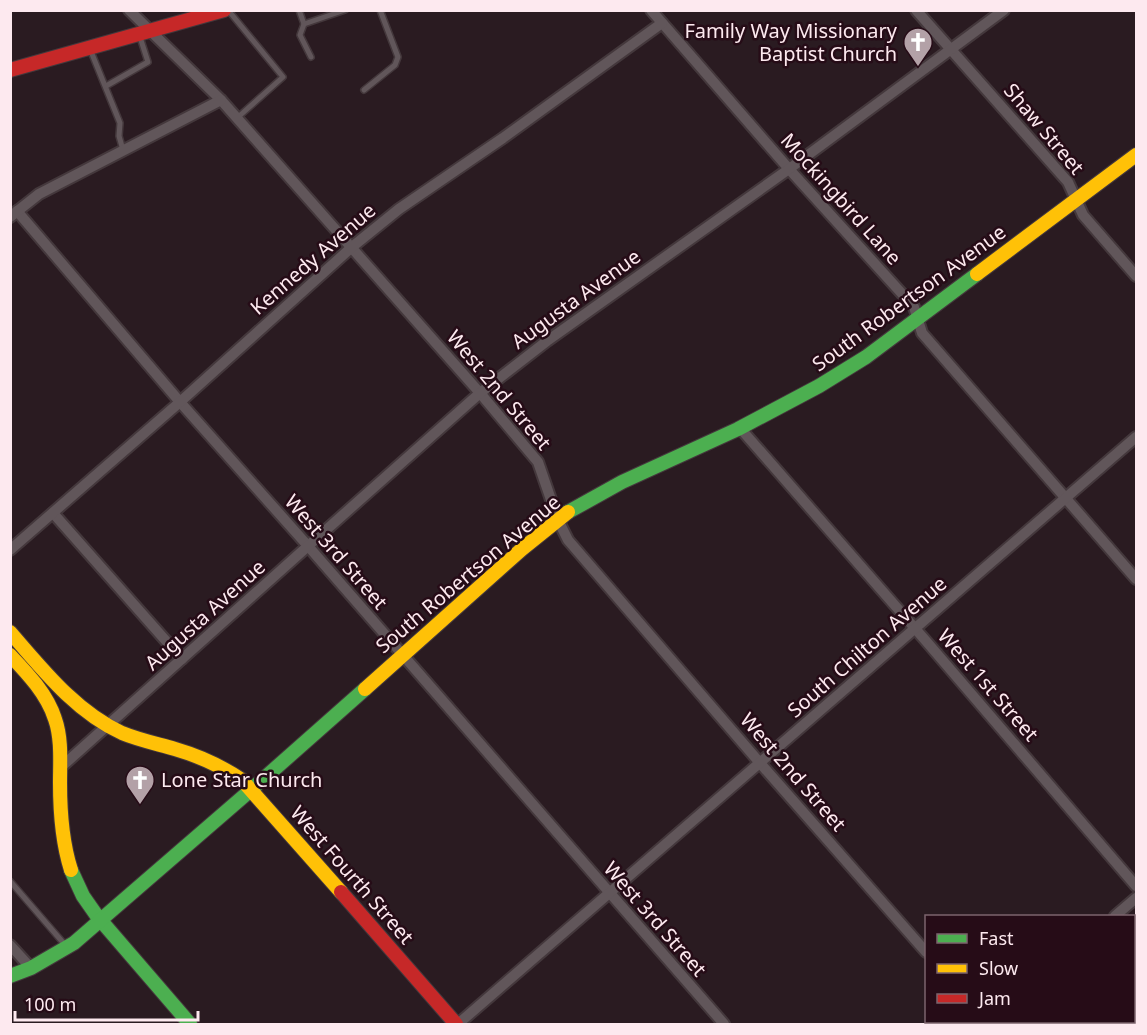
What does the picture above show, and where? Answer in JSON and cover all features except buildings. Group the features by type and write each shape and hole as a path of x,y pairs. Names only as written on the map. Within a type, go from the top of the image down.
{"street":[{"name":"West 2nd Street","path":"129,10 144,32 221,100 480,393 538,462 558,520 568,540 925,950"},
{"path":"10,70 226,10"},
{"name":"Mockingbird Lane","path":"651,10 789,169 914,307 922,333 1137,579"},
{"name":"Shaw Street","path":"916,10 1068,182 1083,215 1137,276"},
{"name":"Augusta Avenue","path":"60,768 480,393 547,341 789,169 1004,10"},
{"name":"Kennedy Avenue","path":"10,550 180,402 352,247 399,209 503,138 663,23"},
{"path":"14,214 39,194 221,100"},
{"name":"South Robertson Avenue","path":"10,976 31,968 67,947 100,921 522,549 558,520 612,486 776,411 837,376 918,319 1137,155"},
{"name":"West 3rd Street","path":"14,214 308,546 724,1024"},
{"name":"West 1st Street","path":"740,428 1137,886"},
{"name":"South Chilton Avenue","path":"457,1024 1137,437"},
{"path":"53,513 182,659"},
{"name":"West Fourth Street","path":"10,632 84,710 124,733 187,752 216,764 242,780 457,1024"},
{"path":"10,655 36,685 56,720 63,839 79,890 100,921 190,1024"},
{"path":"1116,915 1137,898"},
{"path":"10,945 31,968"}],"lane":[{"path":"226,10 284,78 237,118"},
{"path":"299,10 304,24 300,35 310,57"},
{"path":"304,24 345,10"},
{"path":"364,90 395,65 398,57 380,10"},
{"path":"106,86 148,62 144,32"},
{"path":"89,47 120,123 119,136 123,151"},
{"path":"10,881 67,947"}],"traffic: fast":[{"path":"568,512 622,482 738,429 819,386 866,357 977,274"},
{"path":"10,976 31,968 74,943 365,689"},
{"path":"71,870 83,896 97,916 190,1024"}],"traffic: slow":[{"path":"977,274 1136,155"},
{"path":"365,689 522,549 568,512"},
{"path":"10,632 61,689 105,724 122,733 201,758 242,780 341,892"},
{"path":"10,655 42,693 52,710 59,734 62,827 71,870"}],"traffic: jam":[{"path":"10,70 224,10"},
{"path":"341,892 456,1024"}],"place":[{"name":"Family Way Missionary Baptist Church","path":"918,68"},
{"name":"Lone Star Church","path":"140,806"}]}
